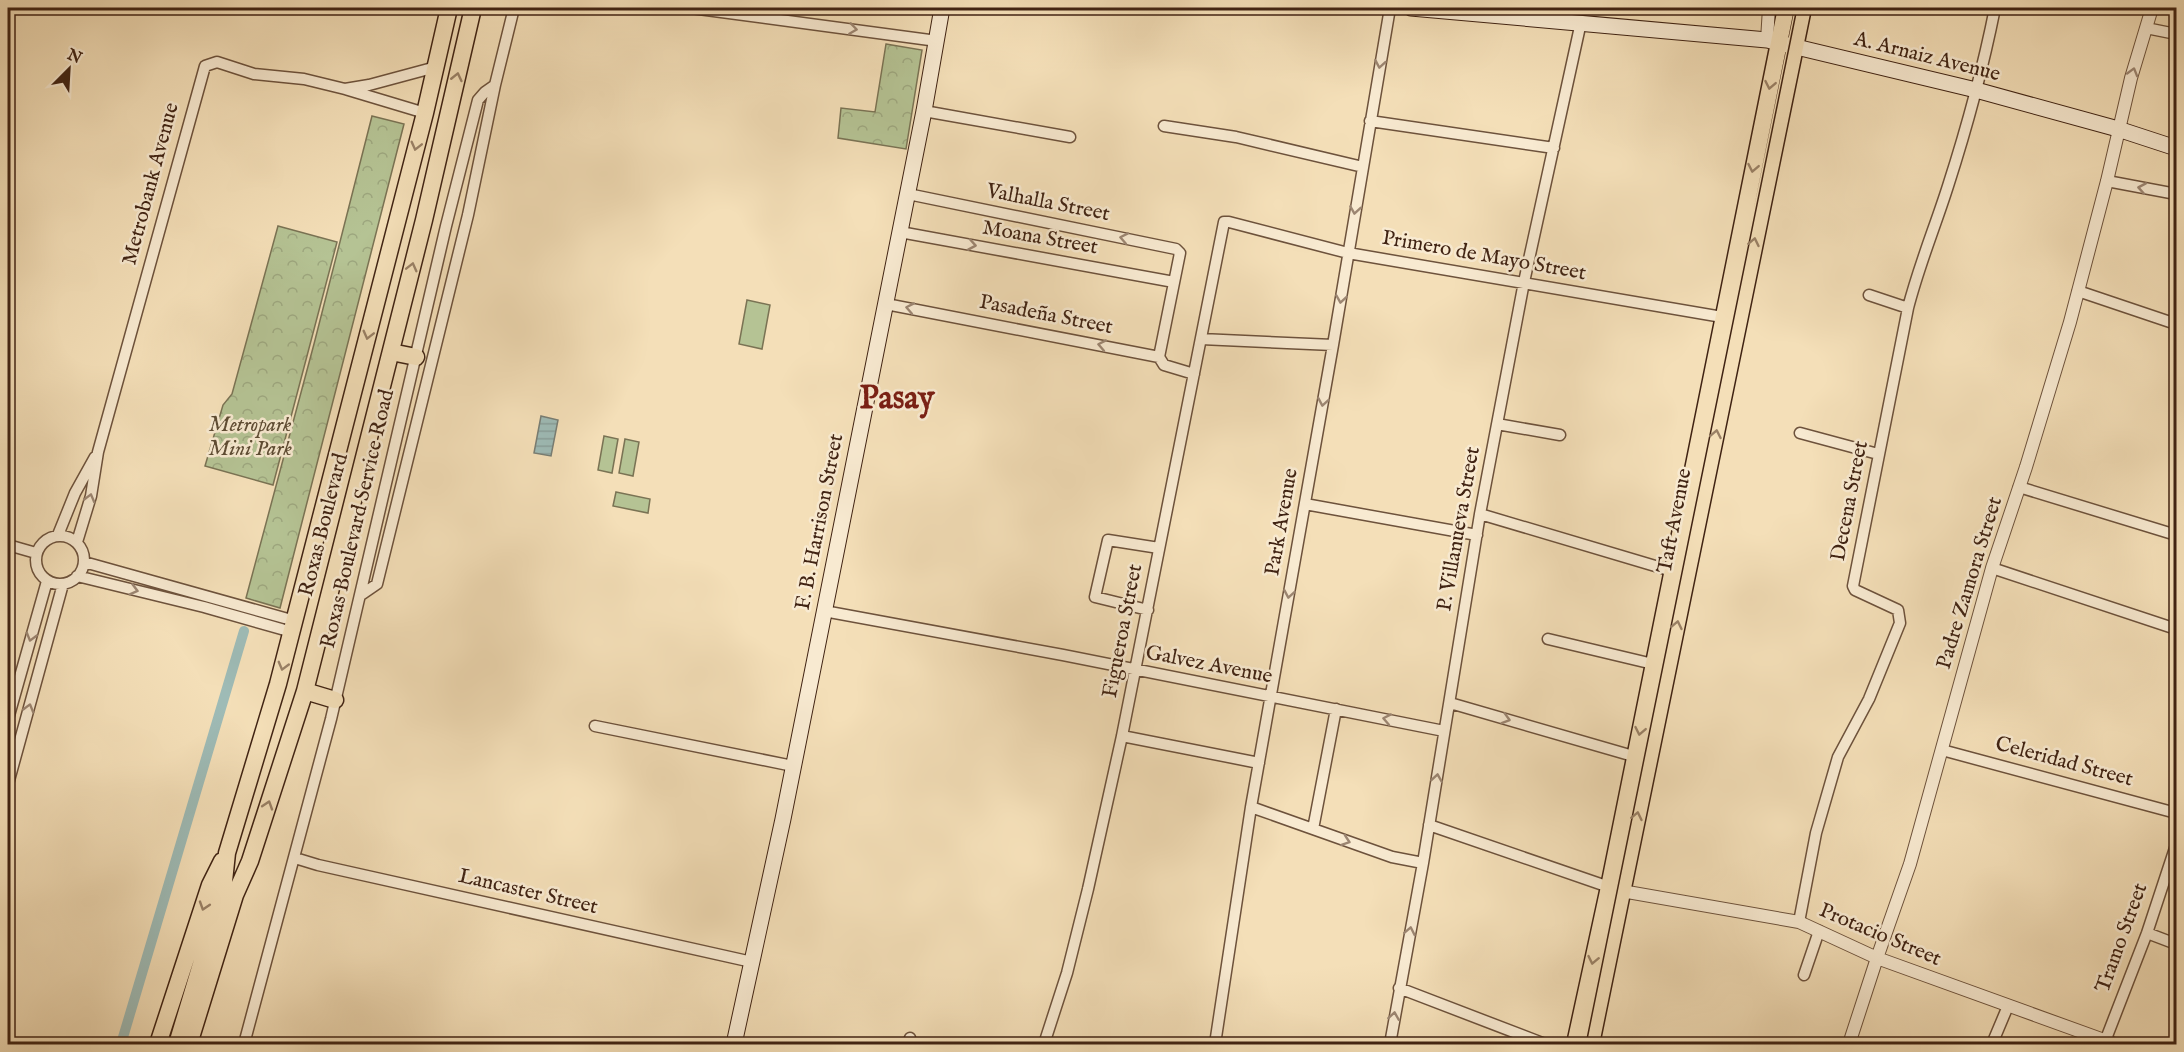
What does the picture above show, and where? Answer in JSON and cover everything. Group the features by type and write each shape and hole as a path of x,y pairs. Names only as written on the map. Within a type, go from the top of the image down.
{"main road":[{"name":"Roxas Boulevard","path":"189,1044 224,891 227,853 275,696 436,67 449,8"},
{"name":"Roxas Boulevard","path":"177,1044 250,861 305,691 424,220 473,8"},
{"name":"F. B. Harrison Street","path":"734,1044 793,766 886,304 942,8"},
{"name":"A. Arnaiz Avenue","path":"1411,8 1581,22 1780,43 1976,90 2118,129 2176,148"},
{"name":"Taft Avenue","path":"1591,1044 1615,890 1731,319 1786,8"},
{"name":"Taft Avenue","path":"1780,43 1803,8"},
{"path":"391,352 416,357"},
{"name":"Taft Avenue","path":"1653,702 1653,664 1675,595 1672,571 1699,476"},
{"path":"305,691 335,700"},
{"path":"158,1044 210,885 227,853"},
{"path":"200,1044 244,898 250,861"},
{"name":"Taft Avenue","path":"1575,1044 1615,890"}],"street":[{"name":"Roxas Boulevard Service Road","path":"244,1044 335,700 478,100 495,86 514,8"},
{"path":"691,8 937,41"},
{"name":"Park Avenue","path":"1215,1044 1251,807 1272,697 1390,8"},
{"path":"1769,8 1780,43"},
{"name":"Decena Street","path":"1799,922 1816,833 1838,757 1869,699 1900,623 1898,610 1855,590 1853,586 1908,308 1918,269 1948,187 1976,90 1995,8"},
{"name":"Padre Zamora Street","path":"1849,1044 1910,864 1992,568 2078,291 2118,129 2152,8"},
{"name":"P. Villanueva Street","path":"1390,1044 1423,863 1480,514 1524,282 1581,22"},
{"path":"2146,28 2176,34"},
{"name":"Metrobank Avenue","path":"76,542 91,496 98,452 205,66 217,62 254,74 304,80 345,89 424,113"},
{"name":"Metrobank Avenue","path":"345,89 436,67"},
{"path":"361,594 377,584 468,216 495,86"},
{"path":"924,111 1070,137"},
{"path":"1370,121 1554,148"},
{"path":"1164,126 1236,137 1363,167"},
{"path":"2107,181 2176,194"},
{"name":"Valhalla Street","path":"908,194 1171,248 1180,253 1174,282"},
{"name":"Primero de Mayo Street","path":"1224,222 1348,253 1731,319"},
{"name":"Figueroa Street","path":"1044,1044 1067,973 1086,900 1122,736 1224,222"},
{"name":"Moana Street","path":"900,232 1174,282"},
{"path":"1159,357 1174,282"},
{"path":"2078,291 2176,324"},
{"path":"1869,295 1908,308"},
{"name":"Pasadeña Street","path":"886,304 1159,357 1164,365 1194,374"},
{"path":"1201,339 1333,345"},
{"path":"1497,424 1560,435"},
{"path":"1800,433 1878,454"},
{"name":"Metrobank Avenue","path":"58,535 75,493 98,452"},
{"path":"2019,487 2176,535"},
{"path":"1305,504 1477,535"},
{"path":"1480,514 1672,571"},
{"path":"58,535 71,538 76,542 84,555 84,562 77,576 63,584 47,581 37,568 36,553 44,540 58,535"},
{"path":"1148,610 1095,597 1108,540 1159,548"},
{"path":"8,544 36,553"},
{"path":"84,562 232,603 293,626"},
{"path":"1992,568 2176,629"},
{"path":"77,576 228,615 293,626"},
{"path":"8,719 47,581"},
{"path":"8,784 63,584"},
{"path":"228,615 232,603"},
{"name":"Galvez Avenue","path":"824,611 1064,655 1444,731"},
{"path":"1548,639 1653,664"},
{"path":"1450,703 1642,758"},
{"path":"1313,829 1336,709"},
{"path":"596,726 793,766"},
{"path":"1122,736 1259,763"},
{"name":"Celeridad Street","path":"1942,750 2176,813"},
{"path":"1251,807 1392,857 1423,863"},
{"path":"1429,825 1615,890"},
{"name":"Tramo Street","path":"2108,1043 2176,845"},
{"name":"Lancaster Street","path":"295,858 752,962"},
{"name":"Protacio Street","path":"1615,890 1799,922 1877,958 2108,1043"},
{"path":"1804,975 1819,931"},
{"path":"2147,933 2176,944"},
{"path":"1399,988 1545,1044"},
{"path":"1992,1044 2008,1006"}],"green space":[{"path":"886,44 922,50 906,149 838,138 841,108 875,112"},
{"path":"372,116 404,124 280,608 246,598"},
{"name":"Metropark Mini Park","path":"278,226 337,242 273,485 205,466 223,405 232,394"},
{"path":"747,300 770,305 762,349 739,344"},
{"path":"604,436 618,439 612,473 598,470"},
{"path":"625,439 639,442 633,476 619,473"},
{"path":"616,492 650,499 648,513 613,506"}],"water":[{"path":"541,416 558,420 551,456 534,453"}],"waterway":[{"path":"121,1044 244,631"}],"tram line":[{"path":"1586,1044 1797,8"}],"district":[{"name":"Pasay","path":"897,399"}]}
